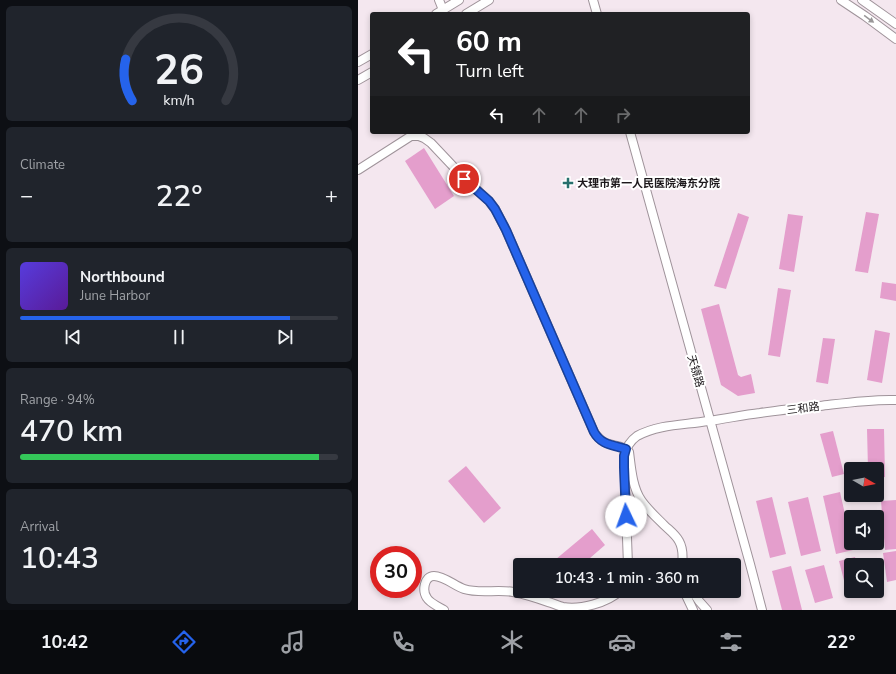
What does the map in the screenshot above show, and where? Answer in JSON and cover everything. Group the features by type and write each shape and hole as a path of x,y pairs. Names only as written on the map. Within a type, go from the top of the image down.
{"street":[{"path":"439,0 440,12 459,0"},
{"path":"469,12 489,0"},
{"path":"593,0 596,12"},
{"path":"841,0 866,16 896,39"},
{"path":"862,0 896,24"},
{"path":"358,62 370,55"},
{"path":"358,80 370,73"},
{"name":"天镜路","path":"631,134 762,610"},
{"path":"358,170 411,136 419,136 431,143 464,179 489,201 506,230 594,432 601,440 611,445 626,449 629,452 634,484 637,493 653,514 673,533 678,540 682,550 682,558"},
{"name":"三和路","path":"626,449 630,442 636,437 652,430 668,426 851,402 896,400"},
{"path":"626,449 624,456 624,467 628,558"},
{"path":"444,610 427,598 424,591 425,583 428,578 438,576 465,590 513,592"},
{"path":"533,598 562,607 590,605 610,598"},
{"path":"687,598 693,610"},
{"path":"697,598 707,610"}],"building":[{"path":"424,148 454,196 435,209 405,161"},
{"path":"866,212 879,214 868,273 855,271"},
{"path":"738,213 749,217 726,289 714,286"},
{"path":"788,214 803,216 794,272 779,269"},
{"path":"882,282 896,284 896,301 880,298"},
{"path":"778,288 791,290 780,357 768,355"},
{"path":"719,304 738,375 741,377 751,374 755,393 738,396 721,385 701,309"},
{"path":"875,330 890,333 882,383 867,380"},
{"path":"823,338 835,339 828,384 816,382"},
{"path":"867,429 884,429 885,477 884,462 868,462"},
{"path":"833,431 844,474 832,477 820,434"},
{"path":"466,466 501,508 484,523 448,481"},
{"path":"840,492 844,510 844,550 853,550 836,554 823,496"},
{"path":"772,497 786,554 770,558 756,501"},
{"path":"808,497 821,551 801,556 788,502"},
{"path":"896,500 896,549 885,550 884,510 882,510 881,502"},
{"path":"592,529 605,545 590,558 557,558"},
{"path":"896,551 896,580 887,582 883,553"},
{"path":"844,560 844,580 839,561"},
{"path":"824,565 833,598 815,603 805,570"},
{"path":"791,566 802,610 782,610 772,571"}],"place":[{"name":"大理市第一人民医院海东分院","path":"568,183"}],"route":[{"path":"464,179 489,201 506,230 597,437 611,445 626,449 624,456 624,467 626,516"}]}
